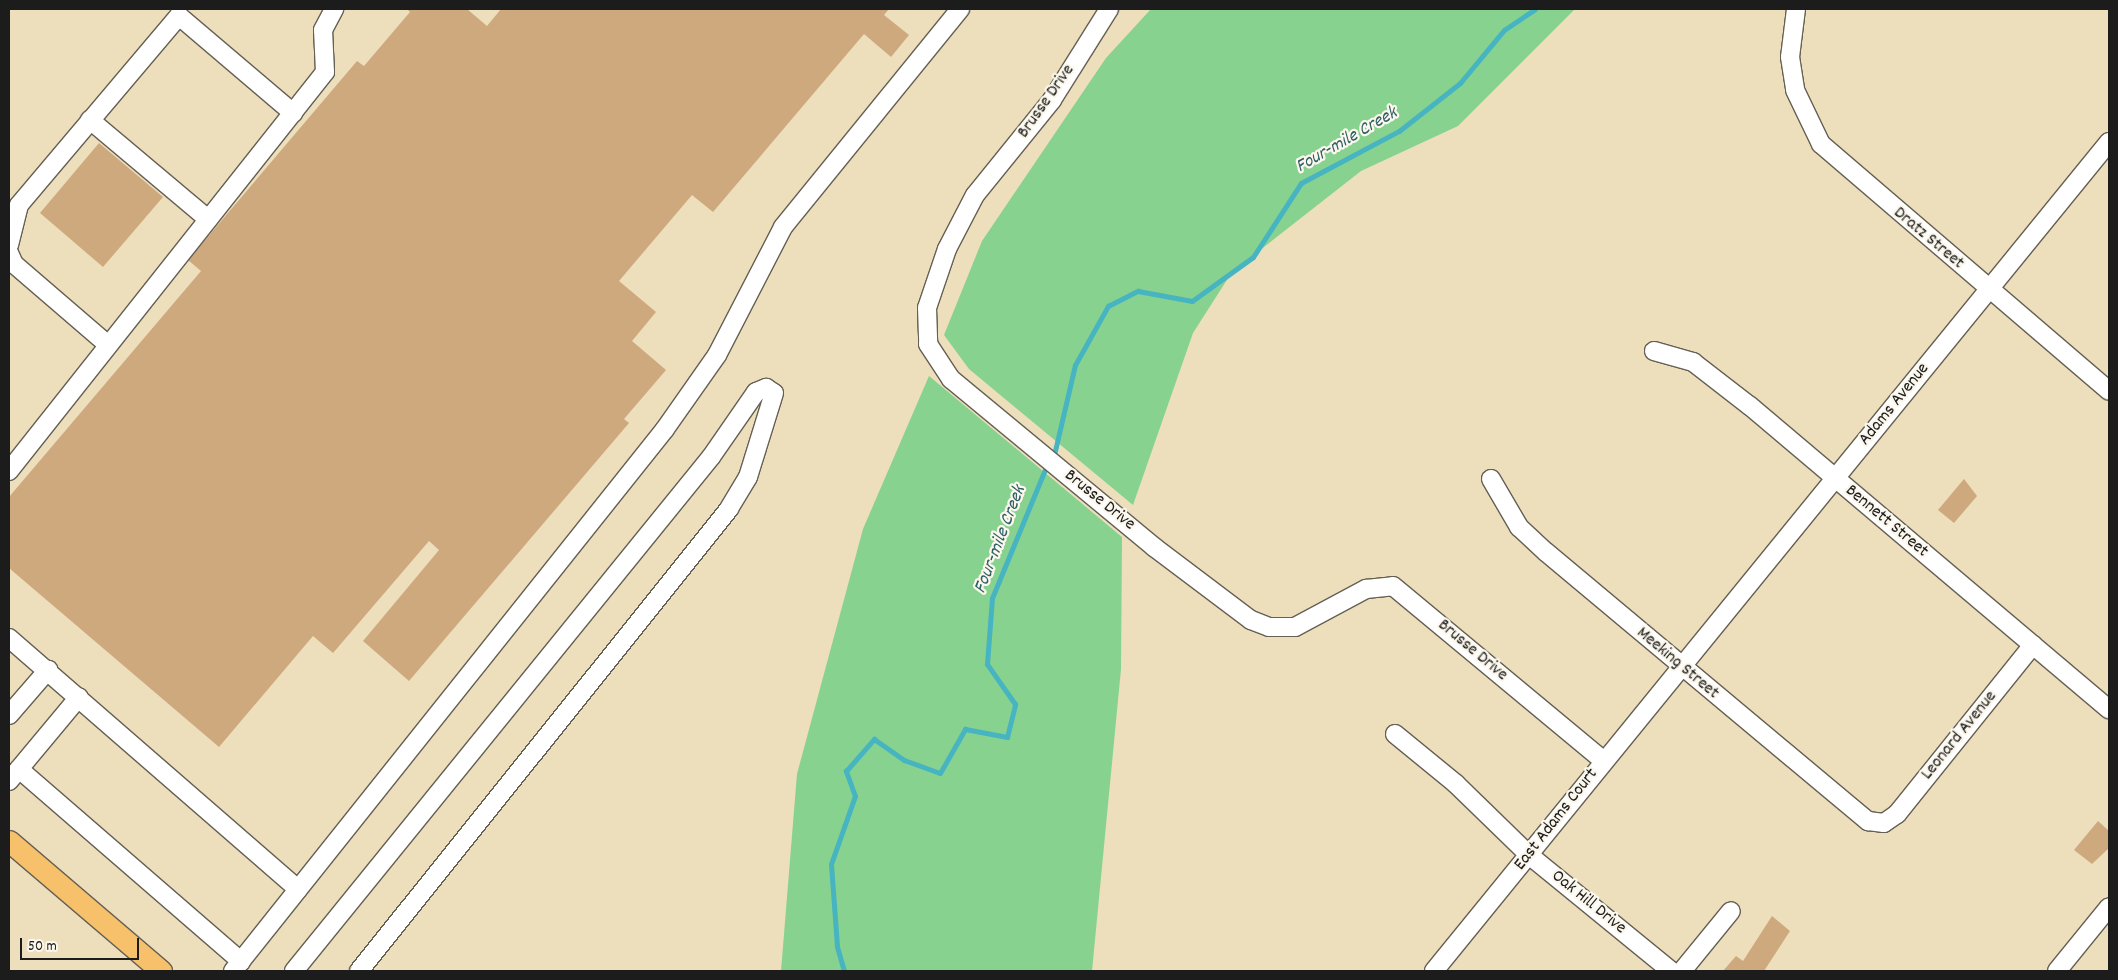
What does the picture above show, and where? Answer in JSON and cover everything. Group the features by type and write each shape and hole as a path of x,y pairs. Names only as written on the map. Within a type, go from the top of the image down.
{"main road":[{"path":"9,841 161,971"}],"street":[{"path":"9,471 107,344 325,72 323,30 334,9"},
{"path":"79,697 14,775 237,966 665,429 718,355 783,227 960,9"},
{"name":"Brusse Drive","path":"1109,9 1052,100 975,195 952,240 927,308 933,351 951,379 1146,541 1251,620 1268,628 1295,627 1366,589 1393,586 1604,761"},
{"name":"Dratz Street","path":"1796,9 1790,57 1804,117 1821,144 1988,290 2109,391"},
{"path":"9,245 18,204 179,16 293,113"},
{"path":"90,120 208,219"},
{"name":"Adams Avenue","path":"1680,666 2109,142"},
{"path":"9,253 14,264 107,344"},
{"name":"Bennett Street","path":"1654,351 1693,362 2109,709"},
{"path":"294,971 711,457 756,392 766,388 774,393 748,477 729,509 359,971"},
{"name":"Meeking Street","path":"1491,479 1519,527 1860,818 1884,823"},
{"path":"9,638 298,889"},
{"name":"Leonard Avenue","path":"1884,823 1898,814 2033,645"},
{"name":"East Adams Court","path":"1434,971 1680,666"},
{"path":"12,703 48,670"},
{"name":"Oak Hill Drive","path":"1395,734 1456,784 1529,855 1671,971"},
{"path":"2057,971 2109,907"},
{"path":"1682,971 1731,910"}],"green space":[{"path":"1151,9 1575,9 1458,126 1361,171 1232,272 1193,333 1133,505 969,369 944,335 982,241 1106,58"},
{"path":"929,376 1122,537 1121,669 1092,971 781,971 797,774 863,529"}],"building":[{"path":"407,9 467,9 487,26 501,9 889,9 884,15 909,35 891,57 864,34 713,212 692,195 619,281 656,312 632,341 666,370 624,419 629,423 409,681 363,641 439,550 429,541 333,653 313,636 219,747 9,568 9,497 201,271 188,260 357,61 364,66 410,12"},
{"path":"99,143 163,197 103,267 40,213"},
{"path":"1964,479 1977,496 1954,523 1938,510"},
{"path":"2098,821 2109,831 2109,848 2092,864 2074,850"},
{"path":"1772,916 1790,931 1764,971 1723,971 1736,956 1743,961"}],"waterway":[{"name":"Four-mile Creek","path":"1054,455 1075,365 1108,306 1138,291 1192,301 1253,257 1301,183 1399,131 1460,83 1504,30 1535,9"},
{"name":"Four-mile Creek","path":"844,971 837,946 831,864 855,796 846,771 874,739 904,760 940,773 965,729 1007,737 1015,704 987,664 992,598 1046,467"}]}
